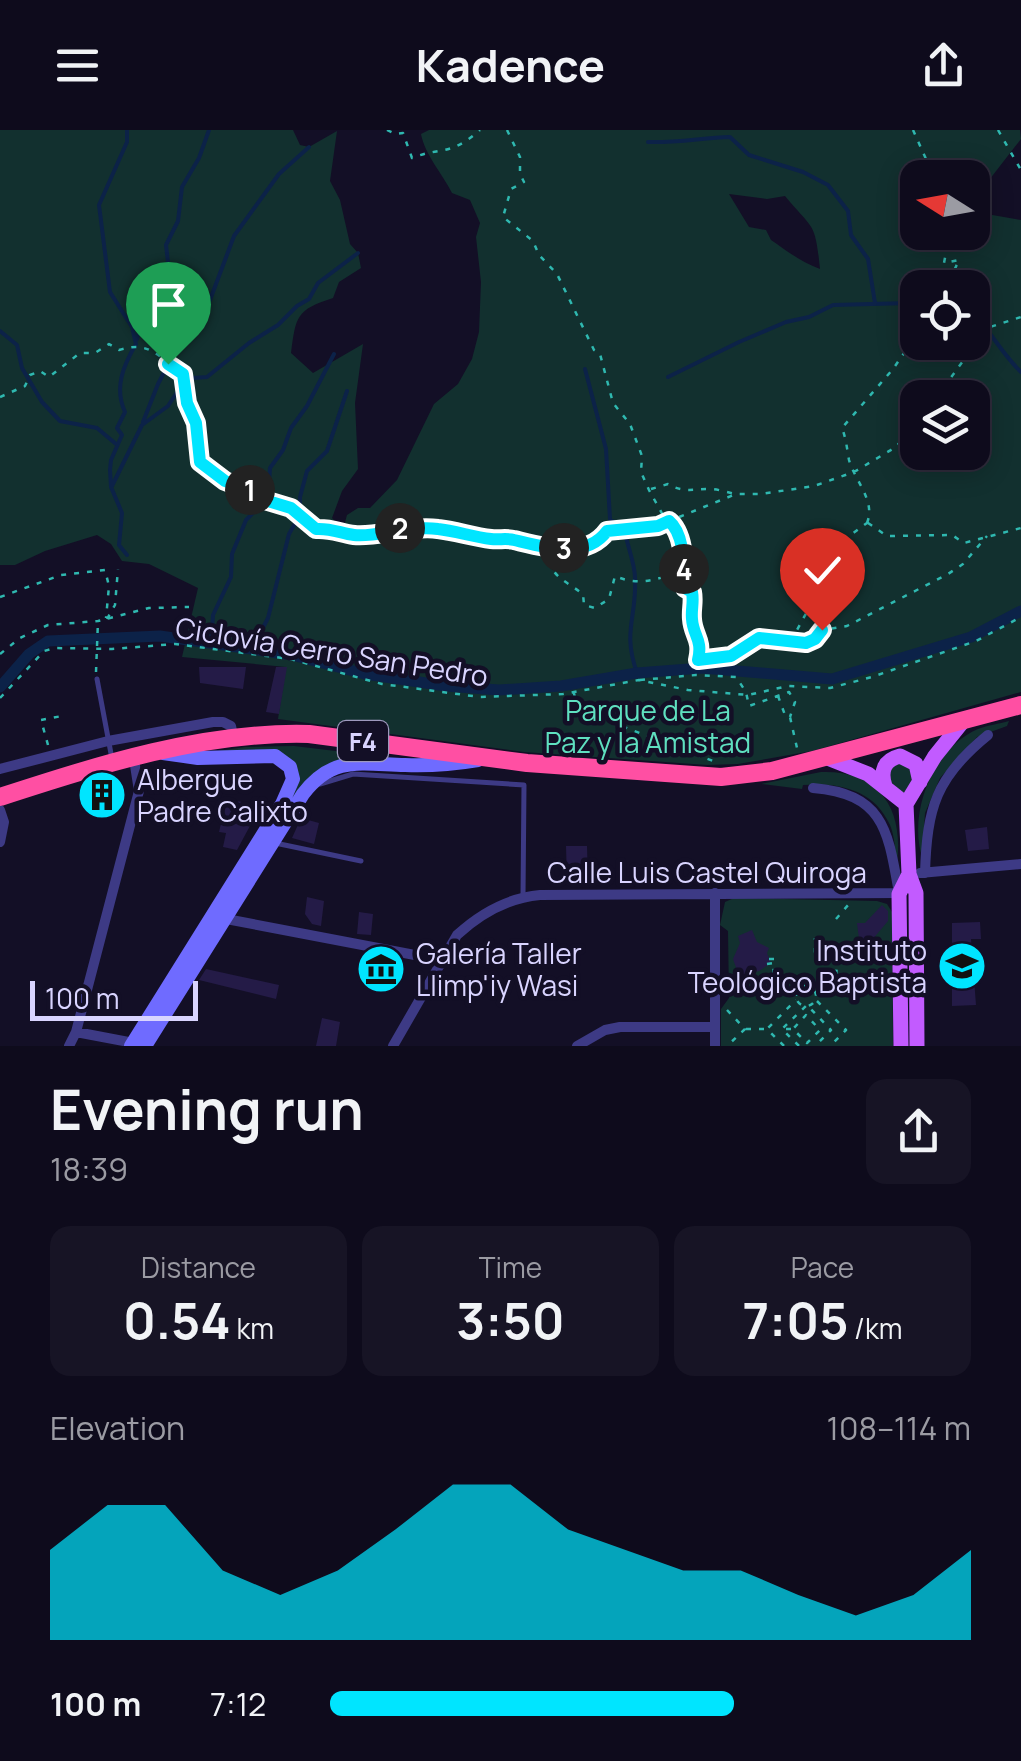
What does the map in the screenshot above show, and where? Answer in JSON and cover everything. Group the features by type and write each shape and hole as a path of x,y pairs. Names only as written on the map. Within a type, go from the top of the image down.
{"highway":[{"path":"870,745 1021,705"},
{"name":"F4","path":"0,798 65,776 233,736 309,734 492,758 722,777 772,771 870,745"}],"main road":[{"path":"906,804 964,720"},
{"path":"884,786 884,767 918,734"},
{"path":"870,745 916,764 920,782"},
{"path":"140,1045 292,785 292,772 275,756 198,758 157,753"},
{"path":"825,757 868,774 906,804 918,874 908,893 901,1046"},
{"path":"216,917 322,773 346,764 441,766 492,758"},
{"path":"908,893 917,1046"}],"street":[{"path":"0,769 108,741 223,722 231,726 233,736"},
{"path":"988,735 958,761 936,796 918,874 1021,864"},
{"path":"52,756 65,776"},
{"path":"69,1046 76,1032 139,792 134,759"},
{"path":"813,788 846,793 869,806 879,817 908,893"},
{"path":"0,810 4,822 0,842"},
{"name":"Calle Luis Castel Quiroga","path":"393,1046 457,935 501,904 523,896 908,893"},
{"path":"715,1046 716,894"},
{"path":"216,917 441,960"},
{"path":"577,1046 605,1030 714,1027"},
{"path":"76,1032 140,1045"}],"lane":[{"path":"97,679 114,764"},
{"path":"303,794 337,776 353,774 524,785 523,896"},
{"path":"272,842 360,861"}],"path":[{"path":"387,130 404,134 412,158 457,149 480,130"},
{"path":"507,130 520,157 524,182 511,189 503,217 533,241 539,256 558,274 594,350 600,354 613,403 630,424 649,490 676,526 685,588 692,592 692,620 701,640 696,674"},
{"path":"913,130 925,160"},
{"path":"998,130 1021,170"},
{"path":"947,250 944,263 959,260 954,270"},
{"path":"949,380 987,328 1021,317"},
{"path":"0,398 25,386 30,375 40,371 48,377 80,353 95,353 110,344 118,350 136,344 147,347 183,374 187,403 196,423 200,462 225,481 256,493 258,498 291,508 316,529 331,528 357,536 401,528 442,529 547,547 588,547 607,531 658,526 736,494"},
{"path":"790,642 809,608 818,581 818,566 826,553 867,523 870,514 842,428 900,359"},
{"path":"649,490 668,484 677,490 761,494 814,486 854,472 900,443"},
{"path":"867,523 887,536 952,535 964,543 1021,528"},
{"path":"698,660 731,656 759,638 806,643 822,630 846,626 948,574 963,564 988,536"},
{"path":"547,547 548,562 556,579 583,594 584,606 595,608 609,599 615,576 646,583 684,570"},
{"path":"106,620 115,604 118,568"},
{"path":"0,598 10,591 61,575 105,570 109,586 106,620"},
{"path":"0,654 20,638 48,625 98,622 149,608 189,606"},
{"name":"Ciclovía Cerro San Pedro","path":"0,698 44,651 175,644 261,655 382,684 480,697 530,697 638,680 748,696 788,686 830,688 872,677 976,641 1021,616"},
{"path":"97,679 98,622"},
{"path":"638,680 696,674 736,676 749,706 789,692 796,702 790,717 793,727"},
{"path":"574,692 577,709 720,763 722,777"},
{"path":"776,694 785,716 790,717"},
{"path":"52,756 41,720 62,716"},
{"path":"836,919 849,902"},
{"path":"815,938 815,952 823,960 837,960"},
{"path":"815,1046 831,1030 794,996 806,984 836,980 837,960 848,949"},
{"path":"770,960 774,963 773,979 790,980 803,987"},
{"path":"799,1046 782,1029 818,996 809,986"},
{"path":"727,1046 745,1029 767,1029 797,999"},
{"path":"816,999 846,1030 830,1046"},
{"path":"786,1029 793,1029 806,1016 806,1007"},
{"path":"727,1010 745,1029"},
{"path":"806,1016 820,1030 828,1030"},
{"path":"767,1029 784,1046"},
{"path":"793,1029 807,1044 820,1030"}],"green space":[{"name":"Parque de La Paz y la Amistad","path":"0,130 293,130 300,145 309,147 337,131 330,181 340,200 350,244 358,253 361,268 339,282 333,298 312,306 300,316 291,353 313,373 363,344 355,403 358,469 342,491 332,518 343,530 347,515 358,508 370,508 397,480 434,404 458,384 472,359 479,332 481,282 476,237 480,223 470,200 452,193 421,134 429,130 1020,130 1021,139 990,179 990,160 900,160 900,250 990,250 990,215 1021,220 1021,692 812,751 738,764 524,752 278,719 286,667 182,657 198,588 149,564 122,561 111,544 97,535 15,565 0,565","holes":["729,194 767,199 785,196 812,228 820,269 771,240 766,230 749,227"]},
{"path":"1009,721 1007,726 977,737 940,778 925,813 922,857 922,802 937,766 962,738 978,729"},
{"path":"294,746 427,762 358,759 343,761 314,776 300,789 226,906 291,796 293,764 204,753"},
{"path":"906,760 913,778 907,792 902,793 890,781 888,767"},
{"path":"821,772 858,778 883,796 896,825 897,863 890,825 875,803 865,796 829,785 803,785 802,789 761,784"},
{"path":"734,898 887,904 892,912 893,1046 721,1046 721,1009 729,998 728,931 720,925 725,902"}],"building":[{"path":"199,667 246,667 243,689 200,683"},
{"path":"276,667 287,667 279,714 266,712"},
{"name":"Albergue Padre Calixto","path":"113,783 123,791 119,807 82,798 83,789"},
{"path":"227,799 247,803 246,811 257,813 237,850 223,847 226,833 219,832"},
{"path":"301,818 319,823 314,844 292,838"},
{"path":"987,827 989,849 968,851 965,830"},
{"path":"566,846 587,846 588,881 567,881"},
{"path":"307,897 324,901 321,926 312,924 305,914"},
{"path":"882,905 888,911 888,921 872,940 872,954 861,954 857,923 865,923"},
{"path":"359,912 373,914 371,935 357,934"},
{"path":"980,922 981,939 971,939 976,1005 952,1006 952,923"},
{"path":"752,930 757,942 769,948 771,963 739,976 733,959 740,943 738,936"},
{"path":"206,969 279,985 276,999 199,980"},
{"path":"322,1018 340,1022 336,1046 316,1046"}],"waterway":[{"path":"127,130 127,142 99,205 110,292 132,327 136,344 122,377 120,394 125,412 117,428 122,435 110,470 111,487 122,513 119,545 127,555"},
{"path":"137,339 146,304 168,262 166,245 178,221 182,187 209,130"},
{"path":"648,142 730,137 749,155 803,172 828,185 848,211 851,235 868,259 875,303"},
{"path":"143,422 186,331 210,300 234,236 279,174 309,147"},
{"path":"112,486 142,425 168,406 179,389 193,378 207,377 278,325 309,299 318,283 358,253"},
{"path":"668,377 739,342 833,305 900,303"},
{"path":"0,331 17,345 22,368 42,402 60,421 97,428 116,444"},
{"path":"990,334 1021,372"},
{"path":"211,643 213,615 231,577 232,554 246,520 268,498 270,468 334,354"},
{"path":"585,369 606,449 610,519 625,531 634,566 630,635 637,673"},
{"path":"252,649 268,618 289,534 300,515 307,471 327,451 347,391"},
{"path":"0,687 29,654 48,641 160,636 292,655 365,674 499,690 702,668 832,679 971,637 1021,611"}],"place":[{"name":"Albergue Padre Calixto","path":"102,795"},
{"name":"Instituto Teológico Baptista","path":"962,966"},
{"name":"Galería Taller Llimp'iy Wasi","path":"381,969"}],"route":[{"path":"168,364 183,374 187,403 196,423 200,462 225,481 256,493 258,498 291,508 316,529 331,528 357,536 401,528 442,529 496,540 513,539 538,548 566,548 588,547 607,531 658,526 669,521 676,526 679,536 685,588 692,592 692,620 701,640 698,660 731,656 759,638 806,643 822,630"}]}
